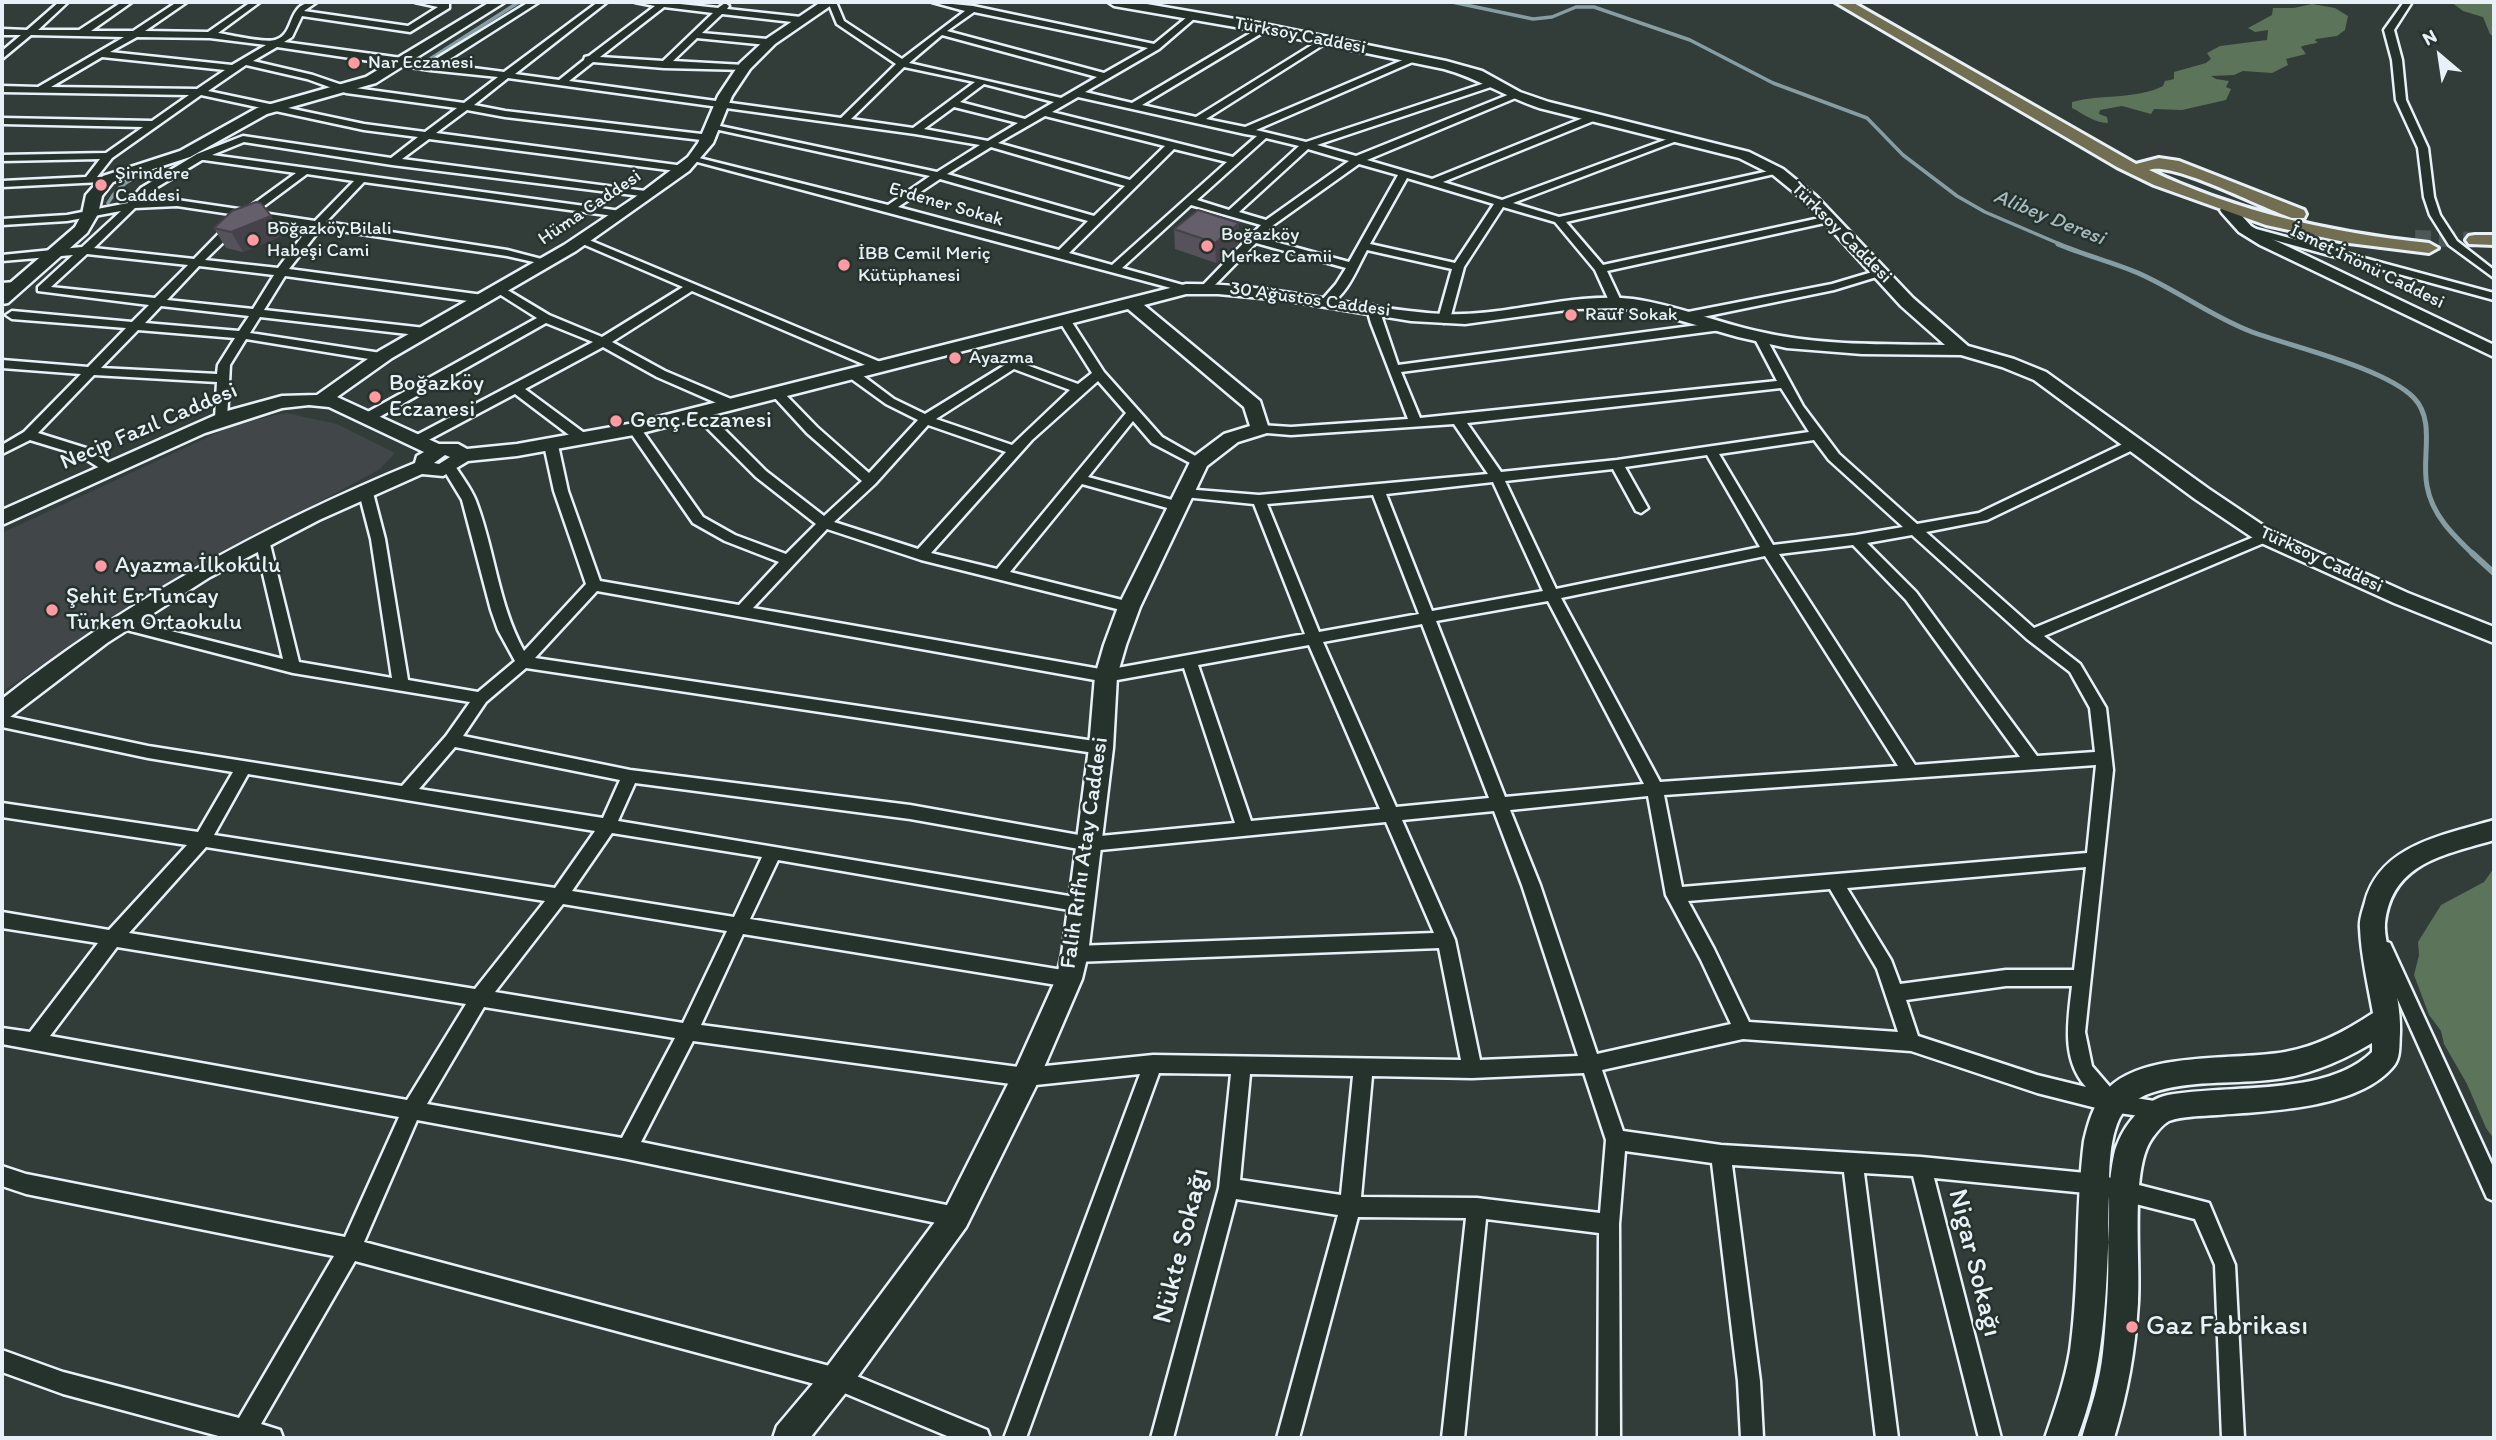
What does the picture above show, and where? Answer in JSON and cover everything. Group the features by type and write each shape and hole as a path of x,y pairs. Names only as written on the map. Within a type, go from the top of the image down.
{"main road":[{"path":"2,299 9,286 81,230 90,214 94,195 108,179 197,153 251,116 274,106 371,80 499,2"},
{"name":"Hüma Caddesi","path":"323,400 381,357 582,240 689,164 712,133 721,105 744,68 767,42 831,2"},
{"name":"Türksoy Caddesi","path":"1114,2 1264,27 1466,70 1515,95 1592,118 1744,155 1778,172 1829,219 1934,327 1962,350 2040,376 2202,494 2266,537 2401,598 2494,635"},
{"path":"1842,2 1925,52 2169,187 2227,205 2357,240 2422,243 2227,205"},
{"path":"2138,168 2164,163 2182,167 2264,202 2345,229"},
{"name":"İsmet İnönü Caddesi","path":"2227,205 2245,229 2266,242 2494,352"},
{"name":"30 Ağustos Caddesi","path":"430,458 437,471 455,462 634,429 1186,289 1248,290 1444,319 1489,317 1616,303 1688,316 1760,337 1846,348 1962,350"},
{"path":"1130,302 1252,405 1260,429"},
{"name":"Necip Fazıl Caddesi","path":"2,518 221,419 256,408 323,400 369,417 416,441 430,458"},
{"name":"Falih Rıfhı Atay Caddesi","path":"789,1438 837,1379 956,1217 1026,1077 1069,979 1075,954 1101,748 1105,676 1129,607 1199,462 1231,438 1260,429"},
{"path":"2,711 119,623 262,540 430,458"},
{"path":"2098,1438 2115,1380 2123,1302 2125,1191 2129,1153 2142,1129 2160,1110 2191,1104 2309,1095 2369,1073 2385,1057 2387,1018 2372,925 2380,893 2388,878 2404,863 2431,849 2494,830"},
{"path":"2061,1438 2075,1407 2088,1328 2097,1145 2112,1103 2127,1091 2150,1080 2204,1071 2274,1066 2330,1052 2357,1040 2387,1018"}],"street":[{"path":"2,56 64,2"},
{"path":"81,33 128,2"},
{"path":"42,88 135,34 183,2"},
{"path":"209,35 256,2"},
{"path":"89,180 108,156 234,68 286,37 301,9 313,2"},
{"path":"300,13 410,29 446,6 419,2"},
{"path":"430,66 535,2"},
{"path":"392,162 603,2"},
{"path":"639,2 801,20"},
{"path":"664,65 729,2"},
{"path":"831,2 840,22 902,64 982,80 1065,102"},
{"path":"936,2 1156,47"},
{"path":"2408,2 2389,30 2398,60 2401,100 2423,148 2429,197 2435,215 2453,243 2494,275"},
{"path":"559,84 588,59 662,5"},
{"path":"844,122 902,64 973,9"},
{"path":"892,207 938,175 1156,47 1192,16"},
{"path":"1133,106 1264,27"},
{"path":"2,32 209,35 276,44 915,131 990,144 1131,184"},
{"path":"940,32 1107,77"},
{"path":"694,35 767,42"},
{"path":"1198,120 1323,41"},
{"path":"99,54 234,68"},
{"path":"588,59 744,68"},
{"path":"1245,131 1412,59"},
{"path":"245,62 310,77 342,89 505,114 712,133 938,175 1096,220"},
{"path":"915,131 982,80"},
{"path":"1232,213 1306,145 1493,83"},
{"name":"Erdener Sokak","path":"2,89 199,92 364,127 689,164 892,207 1186,289"},
{"path":"1079,94 1265,134 1359,159 1559,220 1778,172"},
{"path":"1206,288 1268,224 1359,159 1515,95"},
{"path":"952,103 1029,123"},
{"path":"1046,113 1235,161"},
{"path":"1432,183 1592,118"},
{"path":"2,121 154,124"},
{"path":"1114,269 1265,134"},
{"path":"425,332 42,289 145,190 197,153 243,139 392,162 649,194"},
{"path":"1444,319 1458,267 1500,204 1677,139"},
{"path":"1060,255 1171,146"},
{"path":"197,153 305,171 621,214"},
{"path":"2,158 108,156"},
{"path":"2,450 29,435 250,212 305,171"},
{"path":"1328,301 1352,266 1404,174"},
{"path":"2,184 108,179"},
{"path":"221,419 224,365 282,272 318,223 361,179"},
{"path":"1191,202 1268,224"},
{"path":"2,222 56,219 132,205 177,203 250,212 507,253 547,262"},
{"path":"1600,269 1829,219"},
{"path":"1559,220 1600,269 1616,303"},
{"path":"2245,229 2494,297"},
{"path":"1253,239 1352,266"},
{"path":"582,240 881,368"},
{"path":"1363,246 1458,267"},
{"path":"2,258 85,250 282,272 484,299"},
{"path":"1688,316 1834,287 1879,273"},
{"path":"416,441 603,342 691,287"},
{"path":"500,290 545,317 603,342 661,374 733,405"},
{"path":"1373,309 1381,341 1415,422"},
{"path":"12,315 242,335 381,357"},
{"path":"369,417 545,317"},
{"path":"1064,319 1099,374 1157,440 1199,462"},
{"path":"1395,369 1721,326"},
{"path":"1760,337 1784,384 1834,457 2032,635 2075,668 2098,708 2105,770 2076,1032 2083,1070 2112,1103"},
{"path":"2,364 91,372 225,378"},
{"path":"742,611 788,561 870,481 925,420 1013,364 1078,389"},
{"path":"921,555 1016,451 1078,389 1099,374"},
{"path":"854,375 870,390 925,420 1016,451"},
{"path":"1260,429 1291,431 1458,420 1784,384"},
{"path":"516,388 582,438"},
{"path":"778,394 812,430 870,481"},
{"path":"699,412 761,474 825,524 921,555 1129,607"},
{"path":"1001,574 1133,414"},
{"path":"1458,420 1497,477 1552,596 1655,789 1675,895 1708,955 1743,1030"},
{"path":"634,429 698,520 730,538 788,561"},
{"path":"29,435 83,452 109,470"},
{"path":"1080,479 1181,500 1259,500 1617,464 1818,435"},
{"path":"594,585 1105,676 1552,596 1769,550 1856,540 1982,517 2134,444"},
{"path":"551,445 561,491 594,585"},
{"path":"1710,450 1769,550 1910,771"},
{"path":"455,462 469,500 498,610 505,630 523,662"},
{"path":"1617,464 1641,508"},
{"path":"365,489 378,539 401,686"},
{"path":"1378,490 1501,803 1616,1140 1609,1224 1609,1438"},
{"path":"1259,500 1314,639 1446,940 1472,1069"},
{"path":"2032,635 2266,537"},
{"path":"262,540 293,667"},
{"path":"1856,540 1912,596 2033,763"},
{"path":"405,794 452,740 481,698 523,662 594,585"},
{"path":"119,623 293,667 481,698"},
{"path":"1189,661 1245,827"},
{"path":"523,662 1101,748"},
{"path":"2,721 148,752 773,852 1081,905"},
{"path":"452,740 630,776 910,813 1090,844 1655,789 2104,758"},
{"path":"34,1042 113,938 204,839 245,766"},
{"path":"241,1434 350,1249 412,1110 481,996 559,896 607,827 630,776"},
{"path":"2,810 204,839 1069,979"},
{"path":"628,1149 740,926 773,852"},
{"path":"1675,895 2095,859"},
{"path":"1834,881 1885,966 1911,1042"},
{"path":"2,920 688,1031 1026,1077 1153,1064 1363,1069 1472,1069 1592,1064 1743,1030 1911,1042 2037,1084 2112,1103 2160,1110"},
{"path":"2372,925 2494,1191"},
{"path":"1075,954 1446,940"},
{"path":"1896,993 2006,978 2082,978"},
{"path":"2,1036 628,1149 956,1217"},
{"path":"1015,1438 1153,1064"},
{"name":"Nükte Sokağı","path":"1162,1438 1229,1188 1241,1065"},
{"path":"1288,1438 1349,1207 1363,1069"},
{"name":"Nigar Sokağı","path":"1616,1140 1721,1155 1921,1167 1990,1438"},
{"path":"1721,1155 1749,1381 1752,1438"},
{"path":"1853,1163 1887,1438"},
{"path":"1921,1167 2096,1184 2202,1210 2225,1265 2232,1438"},
{"path":"2,1176 26,1184 350,1249 837,1379 979,1438"},
{"path":"1229,1188 1349,1207 1477,1209 1609,1224"},
{"path":"1453,1438 1477,1209"},
{"path":"2,1361 63,1383 241,1434 272,1438"}],"shaded area":[{"name":"Ayazma İlkokulu","path":"286,413 337,424 395,453 380,469 140,599 2,692 2,533 236,424"}],"green space":[{"path":"2451,2 2494,2 2494,37 2483,17 2463,11"},
{"path":"2312,4 2335,8 2348,16 2345,30 2337,36 2316,39 2318,42 2301,47 2306,54 2286,59 2288,65 2272,73 2243,71 2234,75 2211,76 2229,81 2226,87 2231,89 2226,100 2182,110 2154,109 2151,114 2122,106 2100,110 2099,114 2107,117 2108,123 2094,120 2072,108 2072,102 2141,93 2163,86 2165,81 2174,79 2174,72 2206,63 2211,59 2207,53 2220,46 2267,40 2268,30 2255,32 2248,28 2272,15 2273,8 2294,8"},
{"path":"2494,868 2494,1139 2444,1044 2441,1031 2429,1015 2414,975 2419,955 2418,942 2441,905 2484,882"}],"building":[{"path":"256,202 261,203 271,216 231,232 214,228 232,211"},
{"path":"1198,210 1239,223 1215,243 1174,229"}],"waterway":[{"path":"430,59 519,2"},
{"name":"Alibey Deresi","path":"1452,2 1533,19 1552,17 1576,7 1594,7 1690,40 1773,83 1867,118 1903,155 1957,196 1985,212 2062,245"},
{"path":"108,203 115,193 133,178 190,158"},
{"name":"Alibey Deresi","path":"2058,244 2138,273 2237,326 2337,359 2400,387 2421,407 2426,429 2427,486 2434,506 2451,532 2472,553"},
{"name":"Alibey Deresi","path":"2472,553 2494,573"}],"tunnel":[{"path":"2415,238 2475,240"}],"place":[{"name":"Nar Eczanesi","path":"354,63"},
{"name":"Şirindere Caddesi","path":"101,185"},
{"name":"Boğazköy Bilali Habeşi Cami","path":"253,240"},
{"name":"Boğazköy Merkez Camii","path":"1207,246"},
{"name":"İBB Cemil Meriç Kütüphanesi","path":"844,265"},
{"name":"Rauf Sokak","path":"1571,315"},
{"name":"Ayazma","path":"955,358"},
{"name":"Boğazköy Eczanesi","path":"375,397"},
{"name":"Genç Eczanesi","path":"616,421"},
{"name":"Ayazma İlkokulu","path":"101,566"},
{"name":"Şehit Er Tuncay Türken Ortaokulu","path":"52,610"},
{"name":"Gaz Fabrikası","path":"2132,1327"}]}
